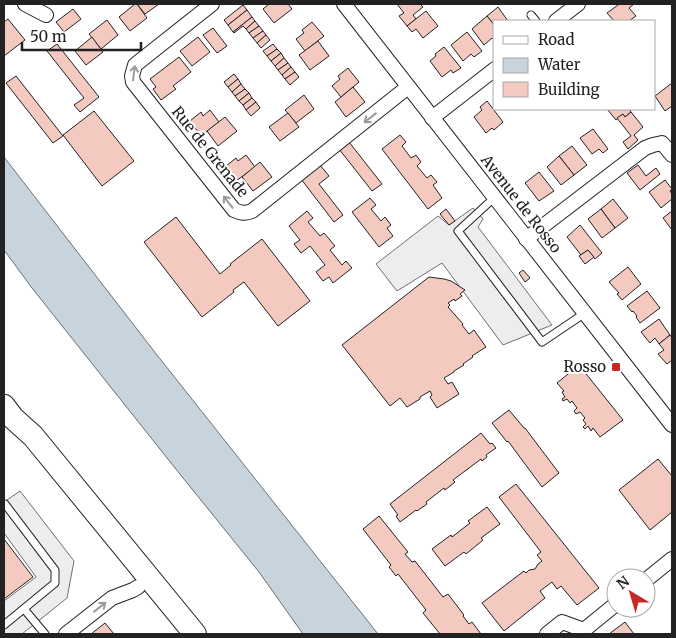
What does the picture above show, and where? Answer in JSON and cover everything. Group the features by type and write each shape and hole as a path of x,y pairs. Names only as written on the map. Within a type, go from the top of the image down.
{"main road":[{"path":"8,412 25,442 176,634"},
{"path":"8,412 33,436 195,634"}],"street":[{"path":"25,4 46,15"},
{"name":"Rue de Grenade","path":"212,4 135,64 132,76 133,82 234,210 246,214 252,211 408,87"},
{"name":"Avenue de Rosso","path":"344,4 672,425"},
{"path":"557,20 578,4"},
{"path":"432,118 493,70"},
{"path":"526,239 645,148 662,143 672,155"},
{"path":"656,572 672,559"},
{"path":"66,634 112,598 138,587"},
{"path":"546,634 562,622 584,632 606,613"}],"lane":[{"path":"531,15 535,20"},
{"path":"495,197 458,231 542,342 585,313"},
{"path":"4,625 55,583 54,570 5,504"},
{"path":"24,609 44,634"}],"shaded area":[{"path":"473,208 483,219 478,227 552,325 503,345 442,263 397,291 376,264 438,216 449,225"},
{"path":"20,491 74,561 67,598 22,634 4,634 4,601 36,577 4,533 4,502"}],"water":[{"path":"4,157 157,355 378,634 303,634 259,572 32,288 4,250"}],"building":[{"path":"137,4 147,18 130,31 119,17"},
{"path":"137,4 159,4 145,14"},
{"path":"269,4 288,4 292,9 274,23 263,9"},
{"path":"397,4 420,4 423,7 413,15 416,19 407,26 399,16 404,13"},
{"path":"634,4 629,8 636,16 630,20 613,20 607,13 618,5"},
{"path":"243,5 247,10 228,25 224,20"},
{"path":"498,7 507,20 493,20 493,24 487,16"},
{"path":"73,9 81,19 64,32 56,22"},
{"path":"247,10 252,17 233,32 228,25"},
{"path":"426,11 438,26 423,38 416,29 412,32 407,26"},
{"path":"487,16 493,24 493,39 484,45 472,29"},
{"path":"252,17 255,21 246,29 243,26 233,32"},
{"path":"8,19 25,40 4,56 4,22"},
{"path":"107,20 118,35 101,49 89,34"},
{"path":"255,21 259,26 249,33 246,29"},
{"path":"312,22 324,36 305,51 296,39 304,33 302,30"},
{"path":"259,26 263,31 253,38 249,33"},
{"path":"213,28 227,46 217,53 203,35"},
{"path":"263,31 266,35 257,43 253,38"},
{"path":"467,32 482,51 474,57 471,54 463,61 451,45"},
{"path":"266,35 270,40 261,48 257,43"},
{"path":"92,37 103,52 86,65 75,51"},
{"path":"198,37 210,52 192,66 180,51"},
{"path":"318,41 329,56 310,70 299,55"},
{"path":"57,44 99,97 80,112 74,105 84,98 47,51"},
{"path":"273,44 277,49 267,56 263,51"},
{"path":"444,47 461,68 453,73 451,70 442,77 430,61"},
{"path":"277,49 281,53 271,61 267,56"},
{"path":"281,53 284,58 275,66 271,61"},
{"path":"179,57 191,72 173,86 176,89 161,100 153,89 156,87 150,79"},
{"path":"284,58 288,63 278,70 275,66"},
{"path":"288,63 291,67 282,75 278,70"},
{"path":"291,67 295,72 285,79 282,75"},
{"path":"348,68 359,82 341,97 332,86 340,79 338,76"},
{"path":"295,72 299,77 290,85 285,79"},
{"path":"234,74 238,79 228,87 224,82"},
{"path":"16,76 63,136 53,143 6,83"},
{"path":"238,79 241,84 232,92 228,87"},
{"path":"672,83 672,106 665,111 656,95"},
{"path":"241,84 245,89 235,96 232,92"},
{"path":"353,87 365,102 346,117 335,102"},
{"path":"245,89 249,93 239,101 235,96"},
{"path":"249,93 252,98 243,105 239,101"},
{"path":"304,95 314,109 296,123 285,110"},
{"path":"252,98 256,102 246,110 243,105"},
{"path":"487,101 503,122 494,130 492,128 486,133 474,117 482,110 480,107"},
{"path":"256,102 260,108 251,116 246,110"},
{"path":"210,110 219,122 201,136 190,121 201,112 203,116"},
{"path":"608,110 630,110 631,112 625,117 623,114 616,120"},
{"path":"94,111 134,161 102,186 63,135"},
{"path":"631,112 643,127 634,135 638,140 628,149 623,142 631,136 617,118 623,114 625,117"},
{"path":"288,113 299,127 280,141 269,127"},
{"path":"225,117 237,131 218,146 207,131"},
{"path":"593,129 608,149 603,153 599,149 592,154 580,138"},
{"path":"400,135 406,142 402,146 411,158 416,155 421,162 417,166 427,178 431,175 437,182 433,185 442,198 428,209 382,149"},
{"path":"349,142 382,184 372,191 339,149"},
{"path":"572,146 587,165 574,175 559,156"},
{"path":"246,155 255,167 236,181 225,167 236,158 238,161"},
{"path":"559,156 574,175 561,185 547,167"},
{"path":"260,162 272,177 253,191 242,177"},
{"path":"320,165 329,176 319,184 343,215 334,222 301,179"},
{"path":"638,165 646,176 656,168 660,174 640,190 627,173"},
{"path":"539,172 554,191 539,201 525,183"},
{"path":"665,180 672,189 670,191 672,199 661,208 649,192"},
{"path":"370,198 376,205 371,209 381,221 385,217 391,225 387,228 393,236 379,247 352,212"},
{"path":"613,199 628,218 615,228 601,209"},
{"path":"446,209 455,221 449,225 440,214"},
{"path":"601,209 615,228 602,238 588,219"},
{"path":"307,211 313,218 308,222 320,236 324,233 335,246 330,250 342,265 346,261 352,268 333,283 329,277 323,281 316,272 325,265 310,246 301,253 294,244 300,240 289,226"},
{"path":"672,211 672,230 663,218"},
{"path":"176,217 220,274 262,239 310,301 278,326 244,282 202,317 144,242"},
{"path":"580,225 602,253 595,259 588,250 581,255 567,237"},
{"path":"588,250 594,257 585,264 579,256"},
{"path":"628,267 641,284 622,300 617,294 619,293 609,282"},
{"path":"523,270 530,278 525,282 519,273"},
{"path":"429,277 451,281 465,290 460,294 462,296 448,303 450,305 448,307 469,334 474,330 486,347 444,378 448,384 452,382 459,394 437,408 430,397 432,395 430,391 407,407 400,398 390,406 342,345"},
{"path":"647,291 660,308 640,323 637,316 627,306"},
{"path":"659,319 670,335 659,344 655,338 650,343 641,332"},
{"path":"670,335 672,338 672,360 667,364 658,354 664,350 659,344"},
{"path":"579,365 623,420 600,437 593,428 591,431 588,426 585,429 583,427 586,424 583,420 585,418 580,412 576,414 574,411 577,408 572,401 570,403 567,399 563,401 562,399 565,397 562,392 564,391 557,383"},
{"path":"509,410 559,473 542,487 508,441 492,423"},
{"path":"481,433 496,448 486,455 487,457 482,461 481,459 453,480 455,482 426,502 427,504 400,522 396,516 398,515 390,504"},
{"path":"658,459 672,476 672,512 650,530 619,490"},
{"path":"516,484 599,588 577,605 561,586 557,589 552,582 540,591 545,598 504,631 482,603 524,571 526,573 529,570 535,569 542,561 537,555 541,552 499,497"},
{"path":"487,507 500,524 481,538 483,540 466,554 464,552 445,566 432,549 451,535 452,537 470,523 468,521"},
{"path":"379,516 408,552 405,554 412,562 415,561 443,597 448,594 469,624 472,622 481,634 440,634 423,613 426,610 398,574 396,576 389,567 391,565 363,529"},
{"path":"4,539 33,577 4,599"},
{"path":"625,622 634,634 609,634"},
{"path":"105,623 114,634 91,634"}],"place":[{"name":"Rosso","path":"616,367"}]}
